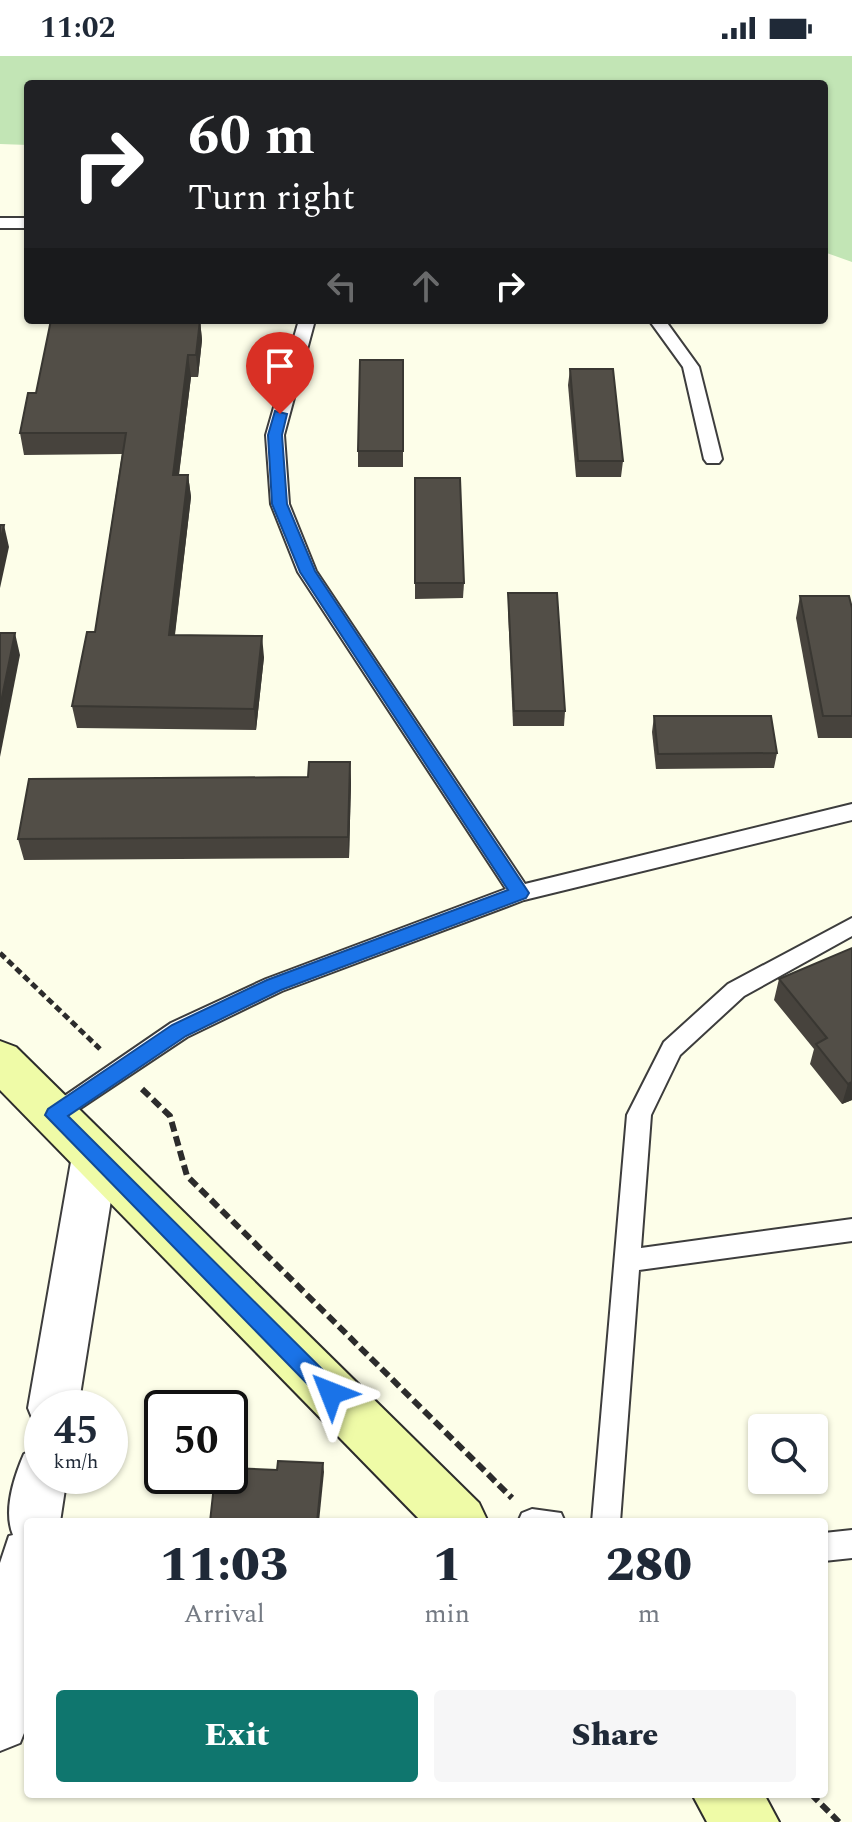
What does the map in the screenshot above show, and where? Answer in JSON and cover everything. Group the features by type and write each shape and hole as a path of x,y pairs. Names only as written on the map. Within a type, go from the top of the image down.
{"main road":[{"path":"0,1060 456,1518"},
{"path":"726,1798 749,1822"}],"street":[{"path":"56,1390 95,1156"},
{"path":"35,1518 38,1494"},
{"path":"0,1723 24,1579"}],"lane":[{"path":"0,223 24,223"},
{"path":"306,324 275,435 280,504 307,572 520,893"},
{"path":"660,324 691,367 713,459"},
{"path":"55,1115 179,1030 274,985 520,893 852,812"},
{"path":"606,1518 639,1115 672,1049 736,990 852,926"},
{"path":"625,1261 852,1230"},
{"path":"828,1547 852,1544"}],"path":[{"path":"0,953 170,1116 187,1176 535,1518"},
{"path":"815,1798 839,1822"}],"green space":[{"path":"0,56 852,56 852,262 828,253 828,80 24,80 24,145 0,144"}],"building":[{"path":"50,324 200,324 196,355 188,355 173,475 188,475 169,635 262,636 254,709 72,706 87,632 95,632 126,433 20,433 28,393 36,393"},
{"path":"360,360 403,360 403,451 358,451"},
{"path":"570,369 613,369 623,461 578,461"},
{"path":"415,478 460,478 464,583 415,583"},
{"path":"508,593 557,593 565,711 514,711"},
{"path":"800,596 849,596 852,608 852,716 823,716"},
{"path":"0,633 15,633 0,707"},
{"path":"654,716 771,716 777,753 658,754"},
{"path":"309,762 350,762 348,837 18,839 29,779 308,777"},
{"path":"852,948 852,1082 848,1084 816,1044 827,1038 779,979"},
{"path":"278,1461 323,1463 317,1518 210,1518 213,1494 248,1494 248,1469 277,1470"}],"route":[{"path":"280,414 275,435 280,504 307,572 520,893 274,985 179,1030 55,1115 331,1393"}]}
